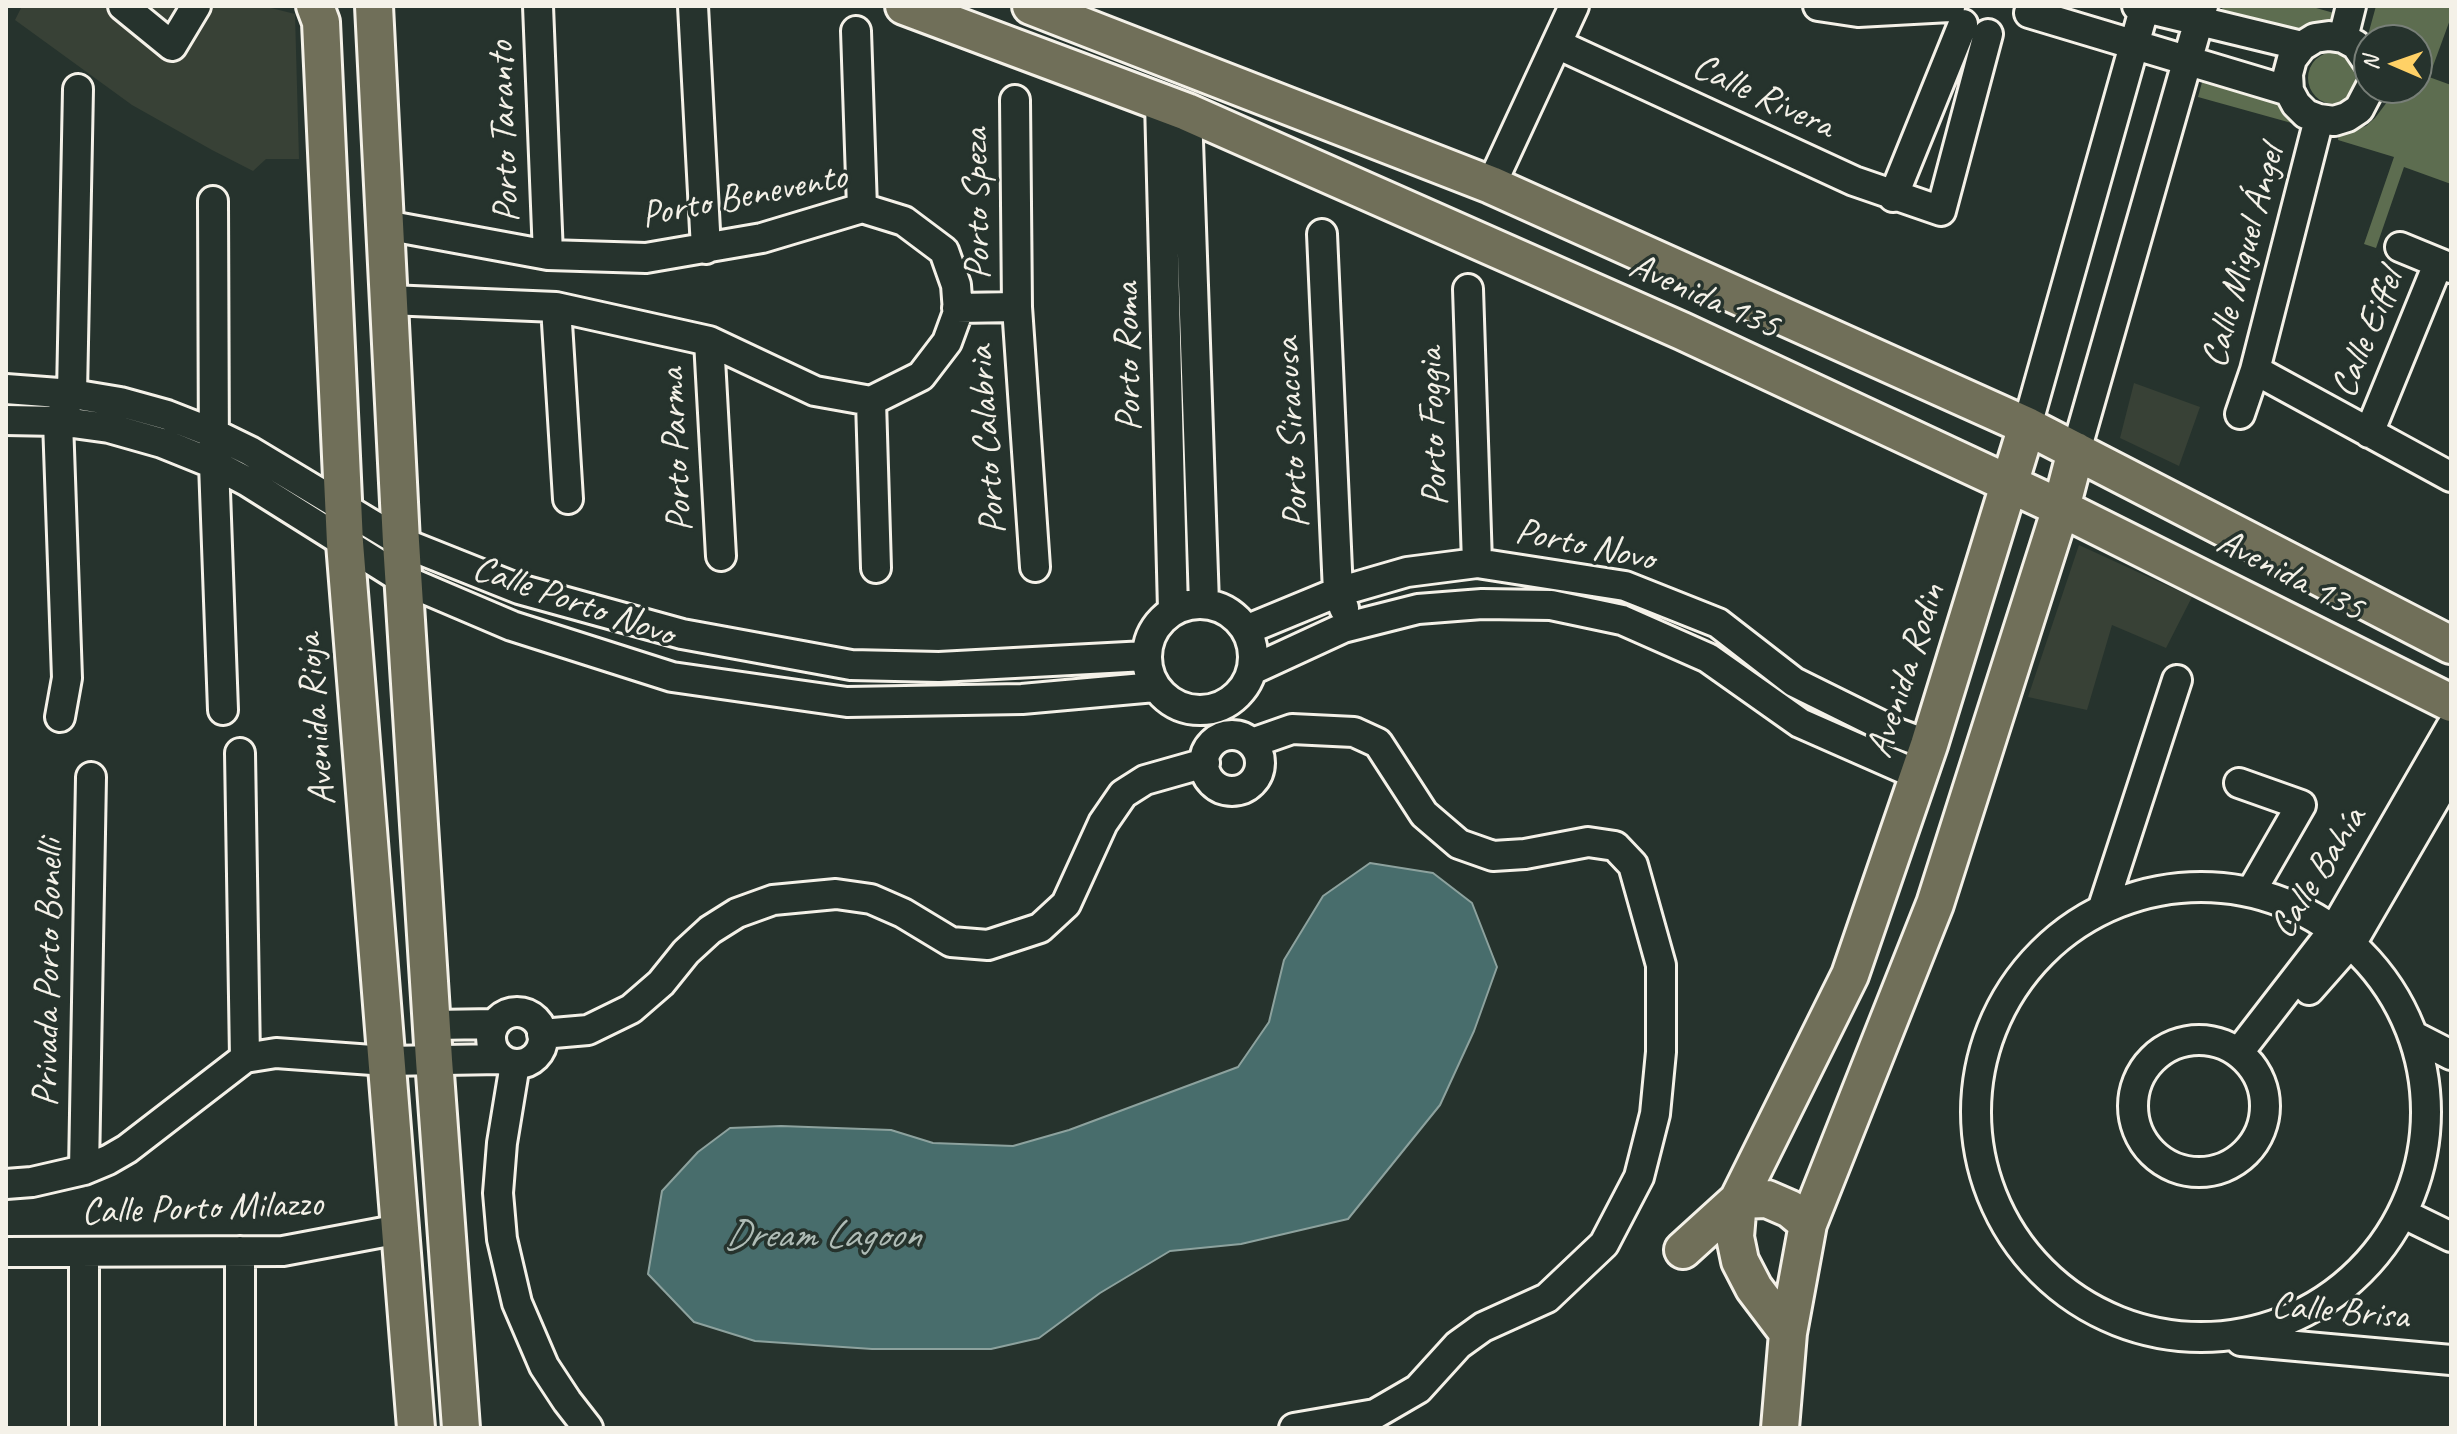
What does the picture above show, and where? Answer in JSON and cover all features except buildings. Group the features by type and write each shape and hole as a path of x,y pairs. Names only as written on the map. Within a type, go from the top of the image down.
{"main road":[{"name":"Avenida Rioja","path":"315,6 321,22 345,543 416,1428"},
{"path":"374,6 401,542 461,1428"},
{"name":"Avenida 135","path":"904,6 1174,107 1682,331 2061,508 2450,721"},
{"name":"Avenida 135","path":"1031,6 1491,185 2027,426 2451,645"},
{"name":"Avenida Rodin","path":"1788,1333 1754,1288 1740,1261 1735,1237 1738,1200 1850,975 1923,760 2027,426"},
{"path":"1780,1428 1788,1333 1808,1224 1935,904 2061,508 2076,451"},
{"path":"1683,1250 1738,1200 1767,1199 1790,1209 1808,1224"}],"street":[{"path":"123,6 172,46 196,6"},
{"name":"Porto Taranto","path":"538,6 548,255"},
{"path":"693,6 706,249"},
{"path":"1491,185 1574,6"},
{"path":"1818,6 1858,12 1963,18 2009,30 2030,9 2289,91"},
{"path":"2343,38 2351,6"},
{"path":"2142,7 2201,14 2302,46"},
{"name":"Avenida Rodin","path":"2027,426 2142,7"},
{"path":"2076,451 2201,14"},
{"path":"1893,197 1963,18"},
{"name":"Calle Rivera","path":"1557,44 1854,181 1893,197 1941,211 1963,18"},
{"path":"856,31 862,208"},
{"path":"2353,43 2329,36 2315,38 2302,46 2292,59 2288,74 2289,91 2306,114 2319,119 2334,121 2347,117 2362,104"},
{"path":"60,717 67,678 58,421 72,394 78,89"},
{"name":"Porto Speza","path":"1015,100 1017,307"},
{"name":"Porto Roma","path":"1173,610 1174,107"},
{"name":"Calle Miguel Ángel","path":"2240,414 2255,370 2319,119"},
{"name":"Porto Roma","path":"1176,176 1204,603"},
{"path":"213,201 213,433 223,710"},
{"name":"Porto Benevento","path":"385,225 548,255 646,258 762,238 862,208 904,221 944,251 956,285 958,312 947,342 921,376 871,401"},
{"name":"Porto Siracusa","path":"1322,234 1338,592 1351,626"},
{"path":"2400,247 2444,266"},
{"name":"Calle Eiffel","path":"2369,433 2444,266"},
{"name":"Porto Foggia","path":"1468,289 1477,563"},
{"path":"389,300 556,307 709,341 815,391 871,401 876,568"},
{"path":"556,307 568,499"},
{"path":"957,308 1017,307"},
{"name":"Porto Calabria","path":"1017,307 1035,567"},
{"name":"Porto Parma","path":"709,341 721,556"},
{"path":"2255,370 2451,477"},
{"name":"Calle Porto Novo","path":"6,389 72,394 120,402 167,415 250,451 401,542 519,589 682,634 851,665 939,667 1146,656"},
{"name":"Calle Porto Novo","path":"6,420 58,421 109,428 162,443 248,482 404,580 512,626 672,677 847,702 1022,699 1155,687"},
{"name":"Porto Novo","path":"1246,630 1338,592 1407,572 1477,563 1625,586 1718,623 1794,682 1886,728 1923,760"},
{"path":"1204,603 1221,607 1235,617 1246,630 1253,656 1252,670 1239,693 1217,708 1200,711 1183,708 1167,700 1155,687 1148,672 1146,656 1150,638 1159,622 1173,610 1188,604 1204,603"},
{"name":"Porto Novo","path":"1252,670 1351,626 1418,609 1482,604 1551,605 1622,620 1708,658 1800,723 1923,760"},
{"path":"2103,907 2177,680"},
{"name":"Calle Bahía","path":"2345,934 2450,721"},
{"path":"1252,743 1292,729 1354,732 1378,743 1424,814 1459,844 1493,856 1525,854 1588,842 1615,846 1633,865 1661,965 1661,1052 1655,1114 1639,1177 1604,1244 1547,1298 1483,1327 1458,1345 1418,1389 1375,1414 1294,1428"},
{"path":"1236,735 1252,743 1257,751 1260,769 1251,784 1234,791 1217,787 1206,772 1205,763 1206,754 1218,739 1236,735"},
{"path":"240,753 245,1058 284,1053 386,1061 508,1061 525,1063 536,1056 542,1046 542,1034 535,1020 522,1012 506,1014 495,1024 491,1043 508,1061 498,1193 502,1239 517,1303 544,1366 588,1428"},
{"path":"542,1034 588,1030 631,1009 661,983 686,952 710,930 737,913 773,900 836,894 871,899 903,913 951,942 988,945 1040,928 1066,904 1103,823 1123,794 1145,780 1205,763"},
{"name":"Calle Bahía","path":"2243,1056 2345,934 2451,772"},
{"name":"Privada Porto Bonelli","path":"84,1170 91,777"},
{"path":"2239,783 2301,805 2252,890"},
{"name":"Calle Brisa","path":"2345,934 2298,906 2252,890 2201,885 2151,890 2103,907 2051,942 2011,990 1991,1033 1985,1048 1975,1110 1983,1172 2008,1230 2048,1279 2099,1315 2158,1335 2451,1360"},
{"path":"2221,1339 2295,1319 2358,1276 2404,1214 2423,1156 2427,1095 2414,1036 2384,979 2345,934"},
{"path":"433,1025 495,1024"},
{"path":"2414,1036 2451,1055"},
{"path":"2199,1039 2220,1042 2243,1056 2259,1077 2265,1097 2265,1119 2257,1139 2244,1156 2226,1167 2205,1173 2184,1171 2164,1163 2148,1149 2138,1130 2133,1109 2135,1088 2144,1069 2159,1053 2178,1043 2199,1039"},
{"name":"Calle Porto Milazzo","path":"6,1184 32,1182 84,1170 108,1160 127,1149 245,1058"},
{"path":"2404,1214 2451,1237"},
{"name":"Calle Porto Milazzo","path":"6,1252 302,1249 400,1229"},
{"path":"240,1251 240,1428"},
{"path":"84,1252 84,1428"}],"shaded area":[{"path":"22,6 263,6 295,14 299,159 266,159 253,171 212,150 132,105 15,20"},
{"path":"2134,383 2200,407 2179,466 2120,438"},
{"path":"2079,545 2192,597 2166,648 2112,625 2087,710 2028,697"}],"green space":[{"path":"2223,6 2309,6 2341,15 2339,20 2313,26 2301,34 2220,16"},
{"path":"2376,6 2451,6 2451,17 2433,66 2433,24 2371,24"},
{"path":"2334,52 2352,60 2352,96 2334,104 2316,96 2308,78 2316,60"},
{"path":"2204,75 2281,95 2306,127 2198,97"},
{"path":"2433,78 2451,85 2451,184 2404,167 2376,248 2364,244 2394,157 2338,140 2339,133 2366,126 2386,104 2433,104"}],"water":[{"name":"Dream Lagoon","path":"1370,863 1433,873 1472,903 1497,967 1474,1031 1440,1105 1348,1219 1241,1244 1170,1251 1100,1293 1039,1338 991,1349 872,1349 755,1341 694,1322 648,1274 662,1191 698,1152 730,1128 781,1126 891,1130 933,1143 1013,1146 1069,1130 1238,1067 1269,1022 1284,960 1323,896"}]}
